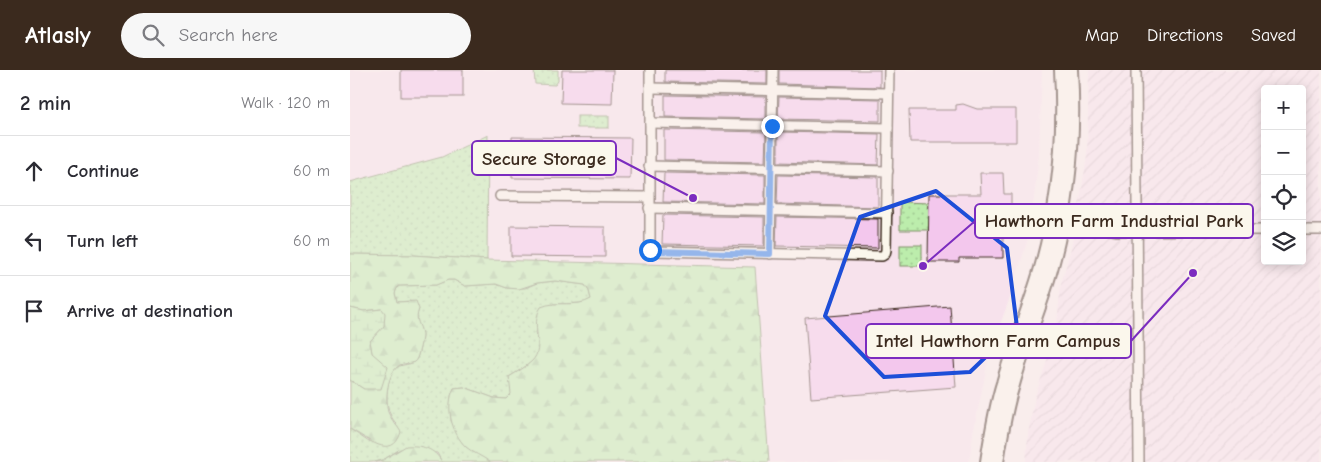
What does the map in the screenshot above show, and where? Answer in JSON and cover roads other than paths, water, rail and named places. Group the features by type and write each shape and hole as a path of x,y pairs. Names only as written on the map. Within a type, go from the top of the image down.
{"street":[{"path":"992,462 1007,385 1047,266 1057,218 1065,158 1067,118 1066,70"}],"lane":[{"path":"650,70 650,250 882,256 886,250 889,70"},
{"path":"770,254 773,70"},
{"path":"1136,70 1139,462"},
{"path":"650,88 888,93"},
{"path":"650,123 888,128"},
{"path":"649,166 888,171"},
{"path":"500,196 649,197"},
{"path":"649,208 887,213"},
{"path":"1057,218 1116,231 1261,230"},
{"path":"1306,230 1321,230"}],"place":[{"name":"Secure Storage","path":"693,198"},
{"name":"Hawthorn Farm Industrial Park","path":"923,266"},
{"name":"Intel Hawthorn Farm Campus","path":"1193,273"}]}
